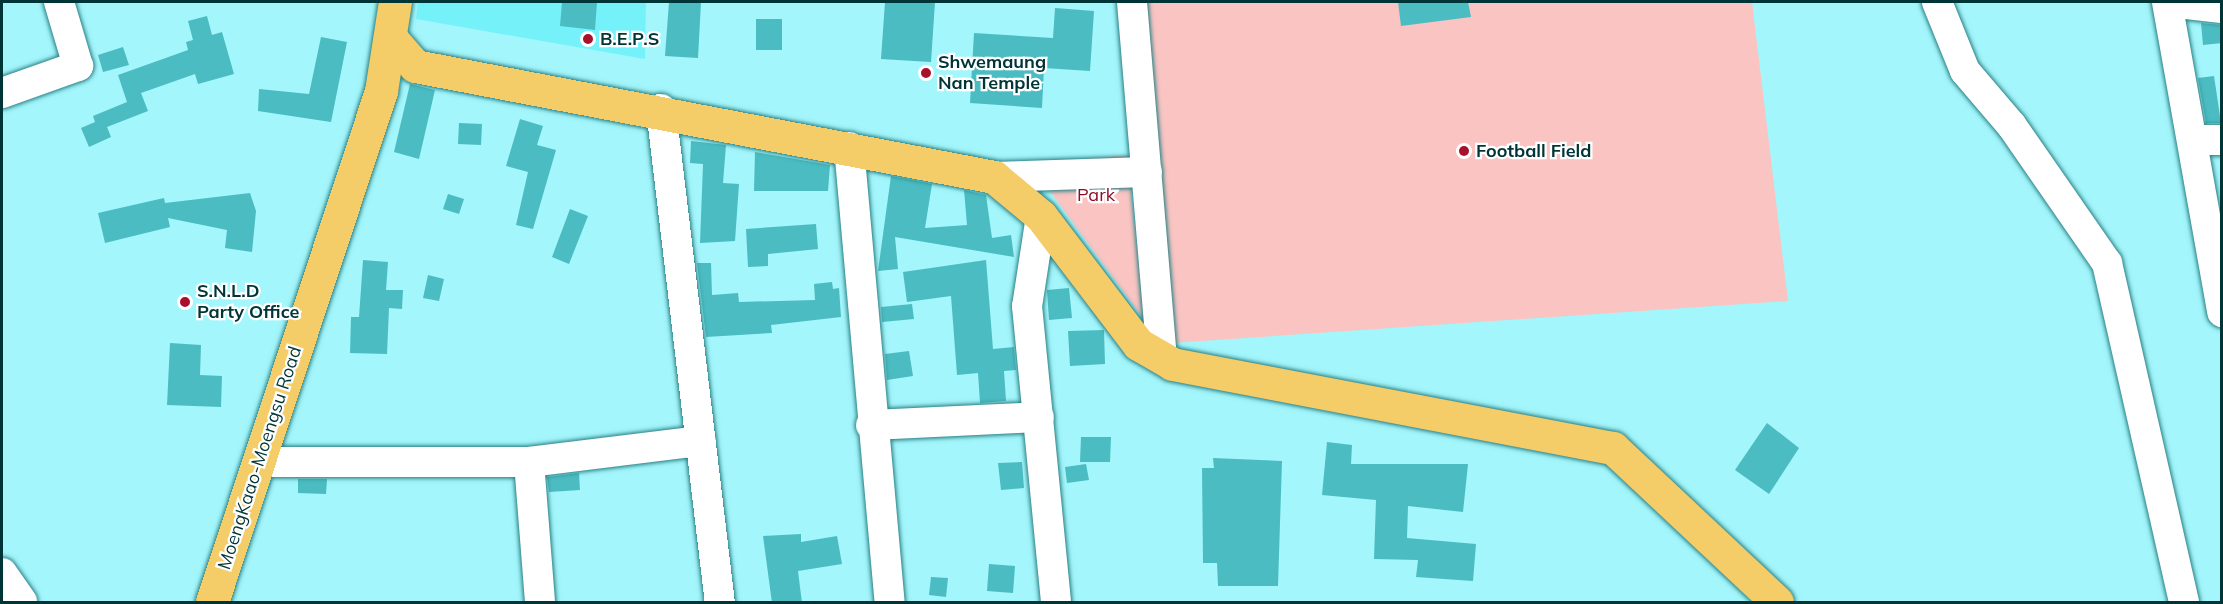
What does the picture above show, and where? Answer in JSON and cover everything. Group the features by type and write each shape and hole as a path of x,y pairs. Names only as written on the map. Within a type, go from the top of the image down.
{"main road":[{"name":"MoengKaao-Moengsu Road","path":"212,603 381,92 395,2"},
{"path":"390,37 415,66 662,109 994,177 1041,216 1138,344 1161,358 1613,448 1777,603"},
{"path":"381,92 415,66"}],"street":[{"path":"2,93 78,66 59,2"},
{"path":"1132,2 1161,358"},
{"path":"1936,2 1965,71 2012,126 2107,262 2184,603"},
{"path":"2222,8 2168,2 2208,140 2222,312"},
{"path":"662,109 720,603"},
{"path":"849,147 871,425 890,603"},
{"path":"994,177 1147,172"},
{"path":"1041,216 1027,306 1056,603"},
{"path":"871,425 1039,417"},
{"path":"259,462 529,462 701,441"},
{"path":"529,462 540,603"},
{"path":"2,573 22,603"}],"shaded area":[{"name":"B.E.P.S","path":"418,2 646,2 645,59 416,19"}],"green space":[{"name":"Football Field","path":"1147,2 1752,2 1788,301 1172,343"},
{"name":"Park","path":"1127,155 1145,321 1030,164"}],"building":[{"path":"562,2 597,2 595,30 560,26"},
{"path":"669,2 701,2 698,58 665,56"},
{"path":"885,2 935,2 931,62 881,59"},
{"path":"1398,2 1468,2 1471,17 1401,26"},
{"path":"1055,8 1094,11 1090,71 1044,68 1042,108 970,103 974,33 1053,38"},
{"path":"207,16 212,35 222,32 234,74 198,84 195,74 141,93 148,111 107,127 111,137 89,147 81,128 95,122 93,116 127,102 118,75 188,50 186,42 193,40 188,21"},
{"path":"756,19 782,19 782,50 756,50"},
{"path":"2201,23 2222,25 2222,43 2203,45"},
{"path":"321,37 347,42 331,122 258,111 259,89 309,94"},
{"path":"123,47 129,65 103,72 98,55"},
{"path":"2214,76 2221,123 2206,123 2198,78"},
{"path":"410,84 435,90 419,159 394,152"},
{"path":"520,119 543,126 537,145 556,150 533,229 516,225 528,172 506,166"},
{"path":"459,123 482,124 481,145 458,144"},
{"path":"691,141 726,145 723,183 739,184 735,241 700,243 703,164 690,163"},
{"path":"755,152 830,165 828,191 754,191"},
{"path":"891,176 932,184 925,228 967,225 964,190 986,195 992,238 1011,235 1014,257 895,237 898,269 878,271"},
{"path":"250,193 256,211 252,252 225,248 227,230 168,218 170,227 105,243 98,213 164,198 165,203"},
{"path":"448,194 464,199 459,214 443,209"},
{"path":"570,209 588,216 569,264 552,257"},
{"path":"816,224 818,249 768,254 768,266 748,267 746,229"},
{"path":"363,260 388,262 386,290 403,290 402,309 389,308 387,354 350,353 351,317 359,317"},
{"path":"986,260 993,349 1014,347 1016,370 1004,371 1006,401 980,403 978,373 957,375 951,296 907,302 903,272"},
{"path":"697,263 711,263 712,295 738,293 739,302 815,300 814,284 832,282 833,289 839,288 841,317 771,325 772,333 706,337"},
{"path":"428,275 444,279 439,301 423,298"},
{"path":"1069,288 1072,318 1049,320 1047,290"},
{"path":"912,304 914,319 882,322 881,307"},
{"path":"1104,330 1105,364 1070,366 1068,331"},
{"path":"170,343 201,345 200,375 222,376 221,407 167,405"},
{"path":"909,351 913,376 887,380 885,354"},
{"path":"1767,423 1799,448 1769,494 1735,470"},
{"path":"1081,437 1111,437 1110,462 1080,462"},
{"path":"1327,442 1352,445 1351,464 1468,464 1463,512 1408,506 1407,538 1476,544 1473,581 1416,577 1418,560 1374,559 1376,500 1322,495"},
{"path":"1213,458 1282,461 1278,586 1218,586 1217,563 1203,563 1202,468 1214,468"},
{"path":"1022,462 1024,488 1001,490 998,463"},
{"path":"1086,464 1089,480 1067,483 1065,467"},
{"path":"579,473 580,490 549,492 547,477"},
{"path":"298,479 327,479 326,494 298,493"},
{"path":"801,534 801,542 837,536 842,564 798,571 802,603 772,603 763,536"},
{"path":"989,564 1015,566 1013,593 987,591"},
{"path":"931,577 948,578 946,597 929,595"}],"place":[{"name":"B.E.P.S","path":"588,39"},
{"name":"Shwemaung Nan Temple","path":"926,73"},
{"name":"Football Field","path":"1464,151"},
{"name":"S.N.L.D Party Office","path":"185,302"}]}
